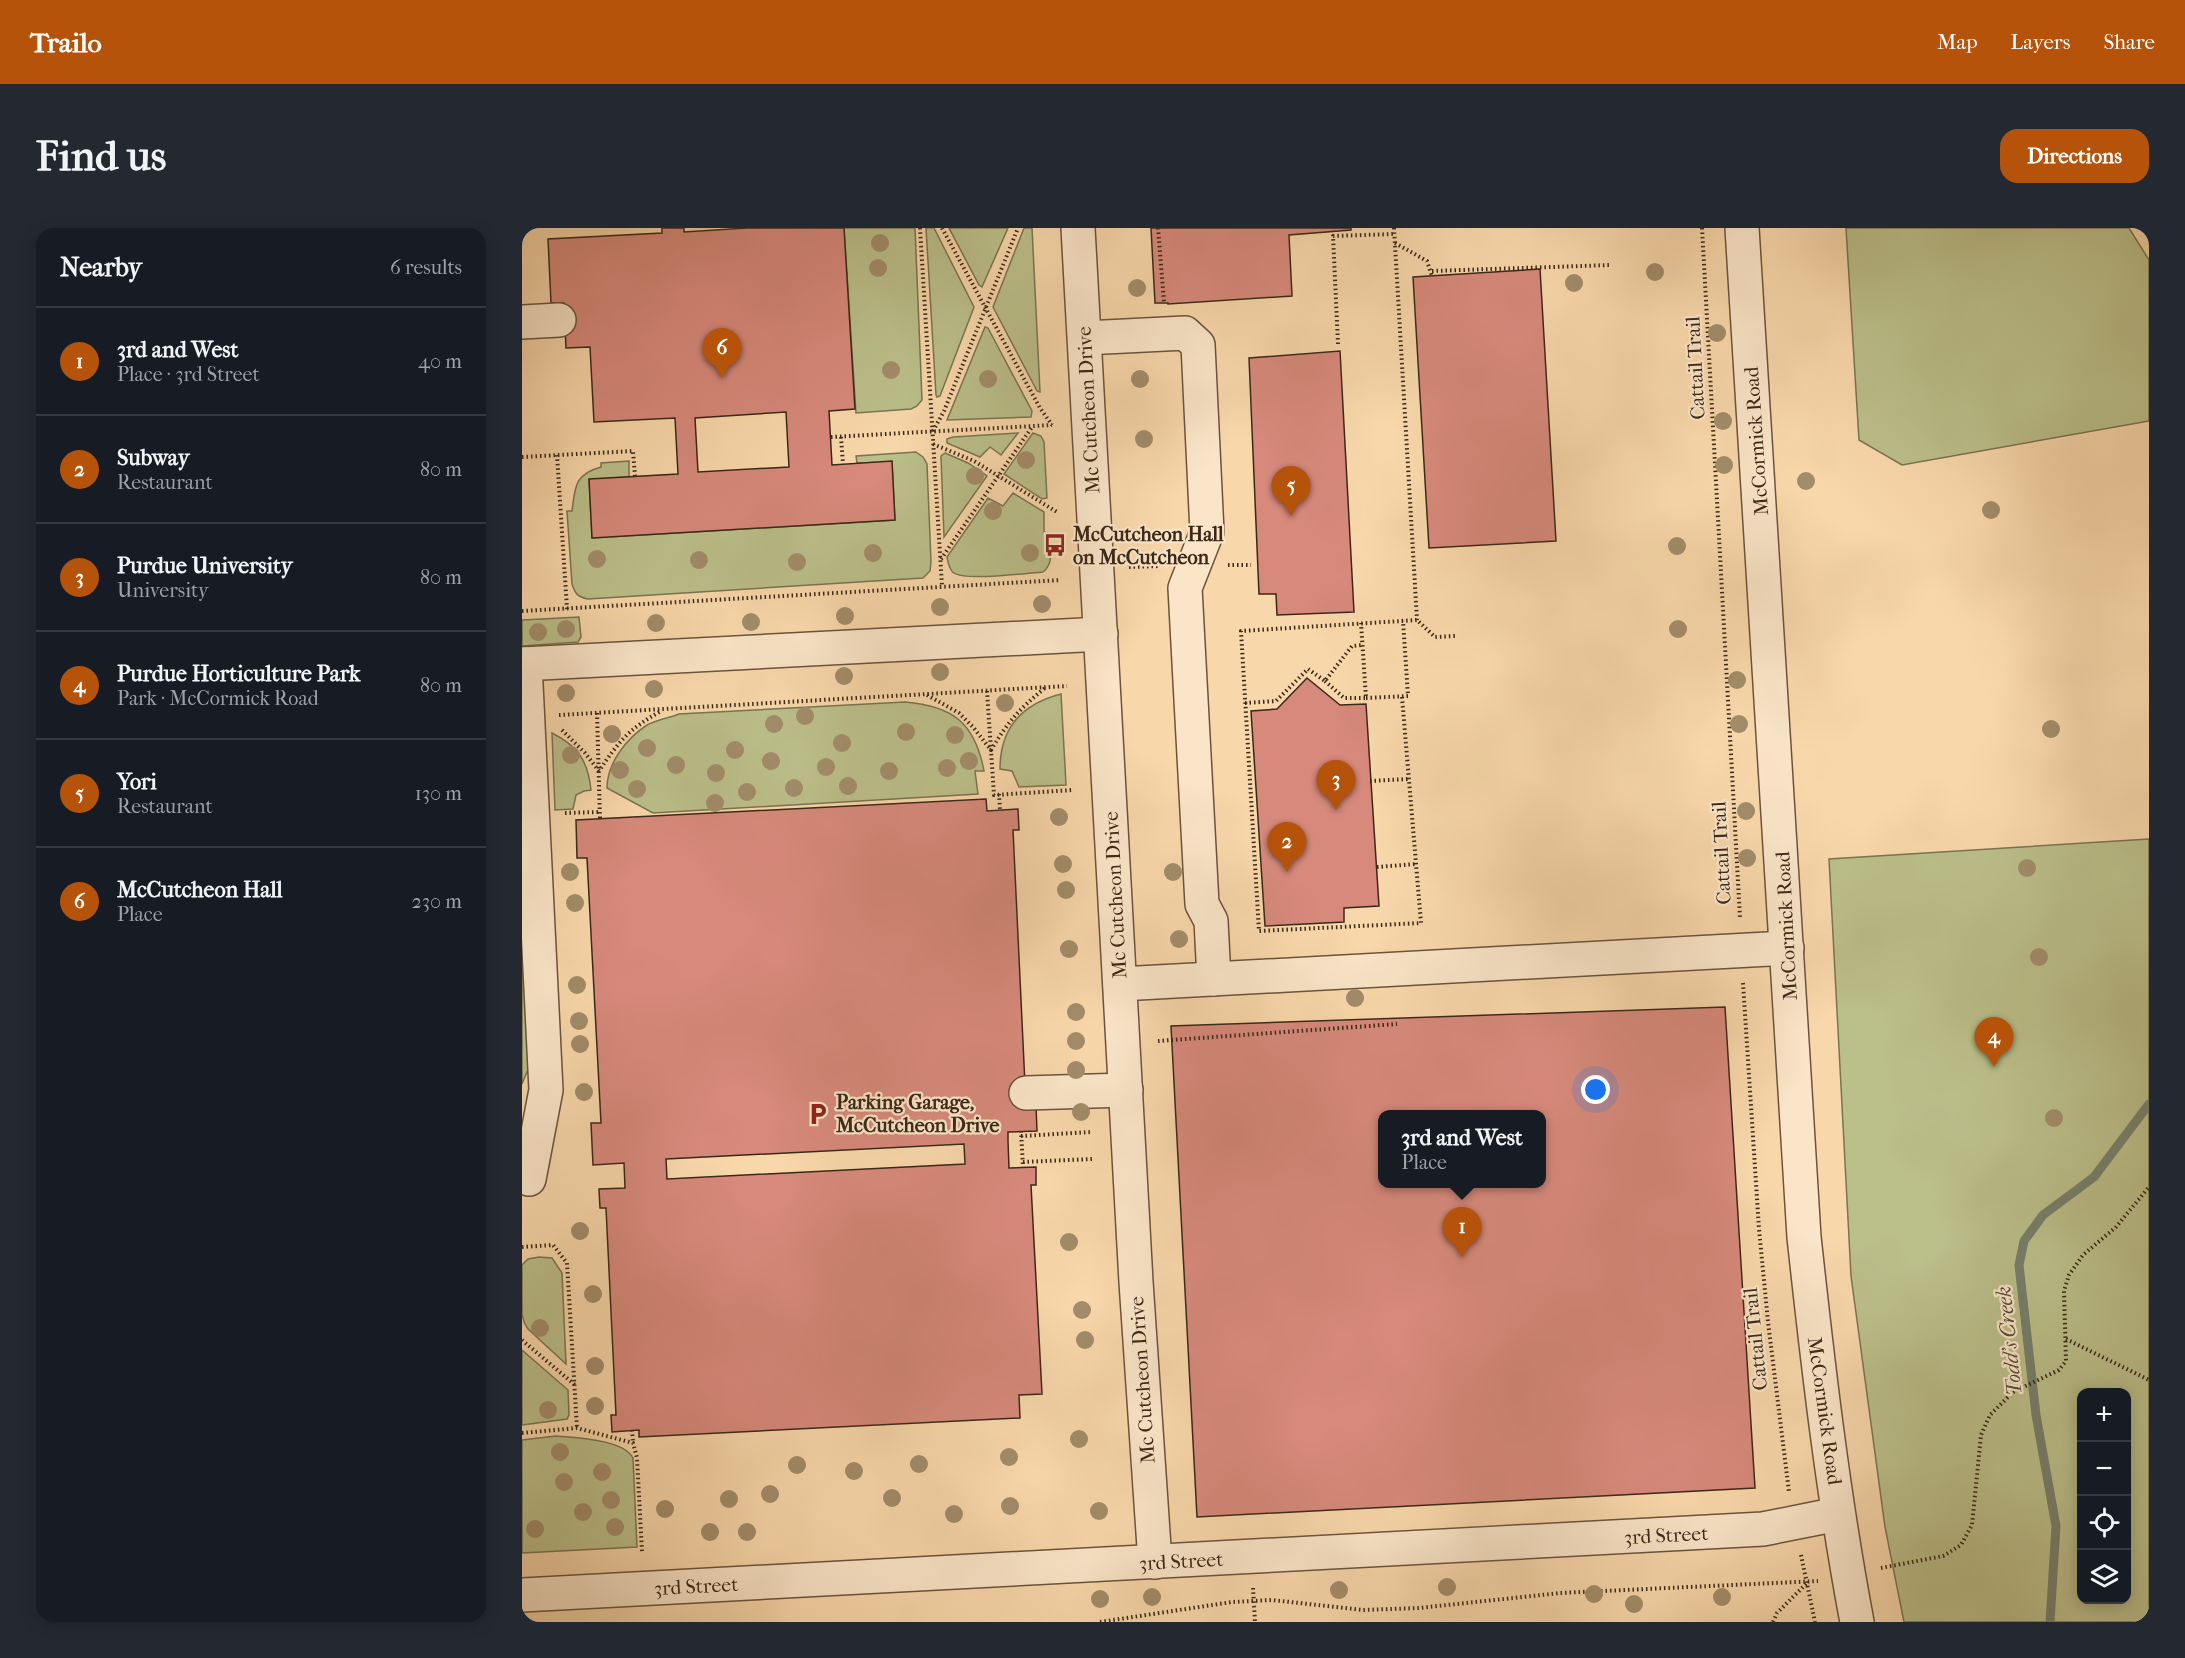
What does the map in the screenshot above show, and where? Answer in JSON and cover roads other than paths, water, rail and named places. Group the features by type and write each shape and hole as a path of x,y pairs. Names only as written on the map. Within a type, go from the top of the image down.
{"street":[{"name":"Mc Cutcheon Drive","path":"1078,228 1141,1368 1155,1562"},
{"name":"McCormick Road","path":"1742,228 1804,1237 1818,1366 1838,1514 1857,1622"},
{"path":"522,322 559,320"},
{"path":"1085,338 1185,333 1198,345 1207,532 1185,588 1202,904 1211,921 1214,979"},
{"path":"529,1179 546,1090 529,889 540,716 524,664 1101,634"},
{"path":"1120,984 1787,948"},
{"path":"1026,1093 1126,1090"},
{"name":"3rd Street","path":"522,1595 1763,1529 1838,1514"}],"waterway":[{"name":"Todd's Creek","path":"2050,1622 2056,1526 2036,1415 2019,1265 2024,1241 2043,1215 2094,1177 2149,1104"}],"place":[{"name":"McCutcheon Hall","path":"722,378"},
{"name":"Yori","path":"1291,516"},
{"name":"McCutcheon Hall on McCutcheon","path":"1055,545"},
{"name":"Purdue University","path":"1336,810"},
{"name":"Subway","path":"1287,872"},
{"name":"Purdue Horticulture Park","path":"1994,1067"},
{"name":"Parking Garage, McCutcheon Drive","path":"818,1114"},
{"name":"3rd and West","path":"1462,1257"}]}
